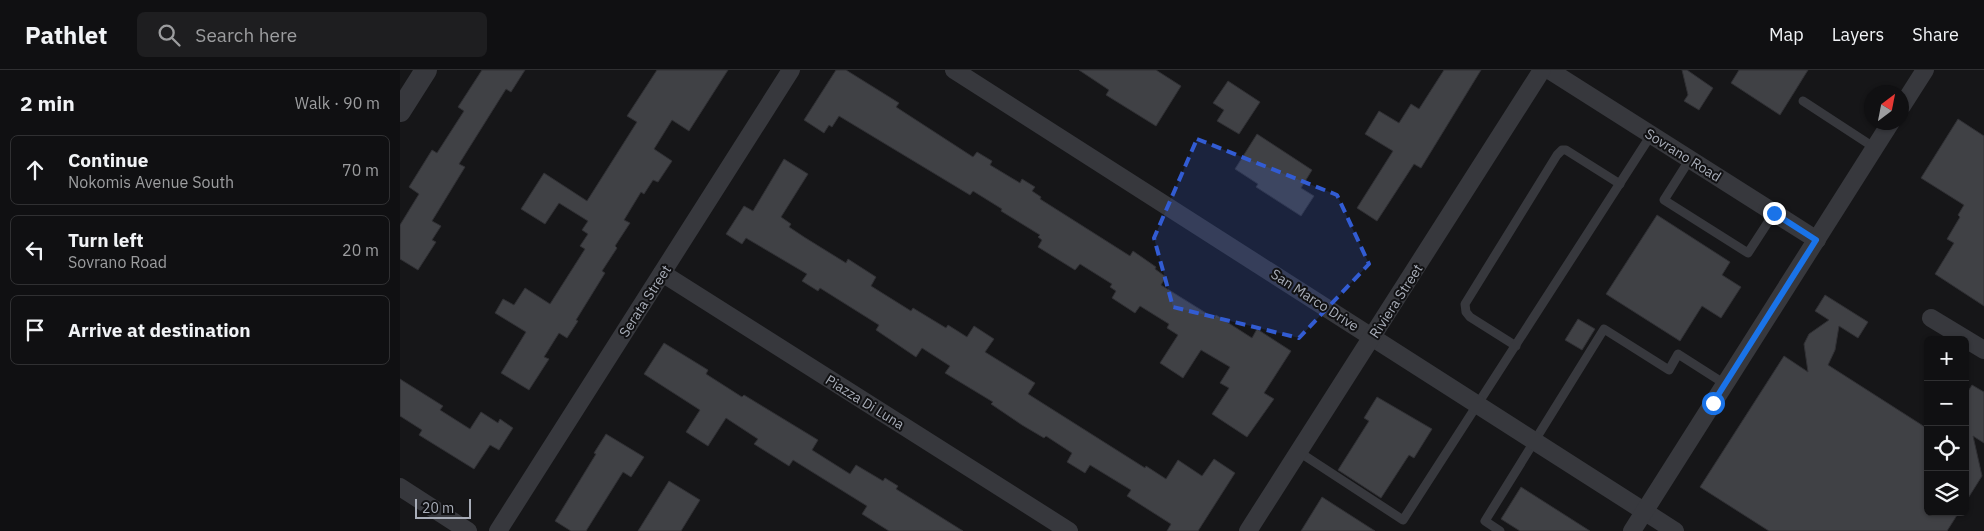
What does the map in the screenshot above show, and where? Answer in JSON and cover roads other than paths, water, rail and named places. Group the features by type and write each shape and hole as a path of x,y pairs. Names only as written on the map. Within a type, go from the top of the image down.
{"street":[{"name":"Serata Street","path":"498,531 792,70"},
{"name":"San Marco Drive","path":"954,70 1675,531"},
{"name":"Riviera Street","path":"1248,531 1542,70"},
{"name":"Sovrano Road","path":"1549,70 1816,240"},
{"path":"1909,95 1925,70"},
{"path":"400,111 419,72"},
{"path":"1632,531 1886,130"},
{"name":"Piazza Di Luna","path":"662,274 1069,531"},
{"path":"1931,318 1984,350"},
{"path":"400,487 468,531"}],"lane":[{"path":"1803,101 1875,148"},
{"path":"1299,452 1403,520 1651,135"},
{"path":"1516,346 1470,317 1466,312 1465,304 1557,155 1562,150 1566,150 1620,184"},
{"path":"1690,159 1664,200 1748,253 1774,213"},
{"path":"1500,531 1485,521 1604,329 1669,370 1678,354 1725,384"}]}
